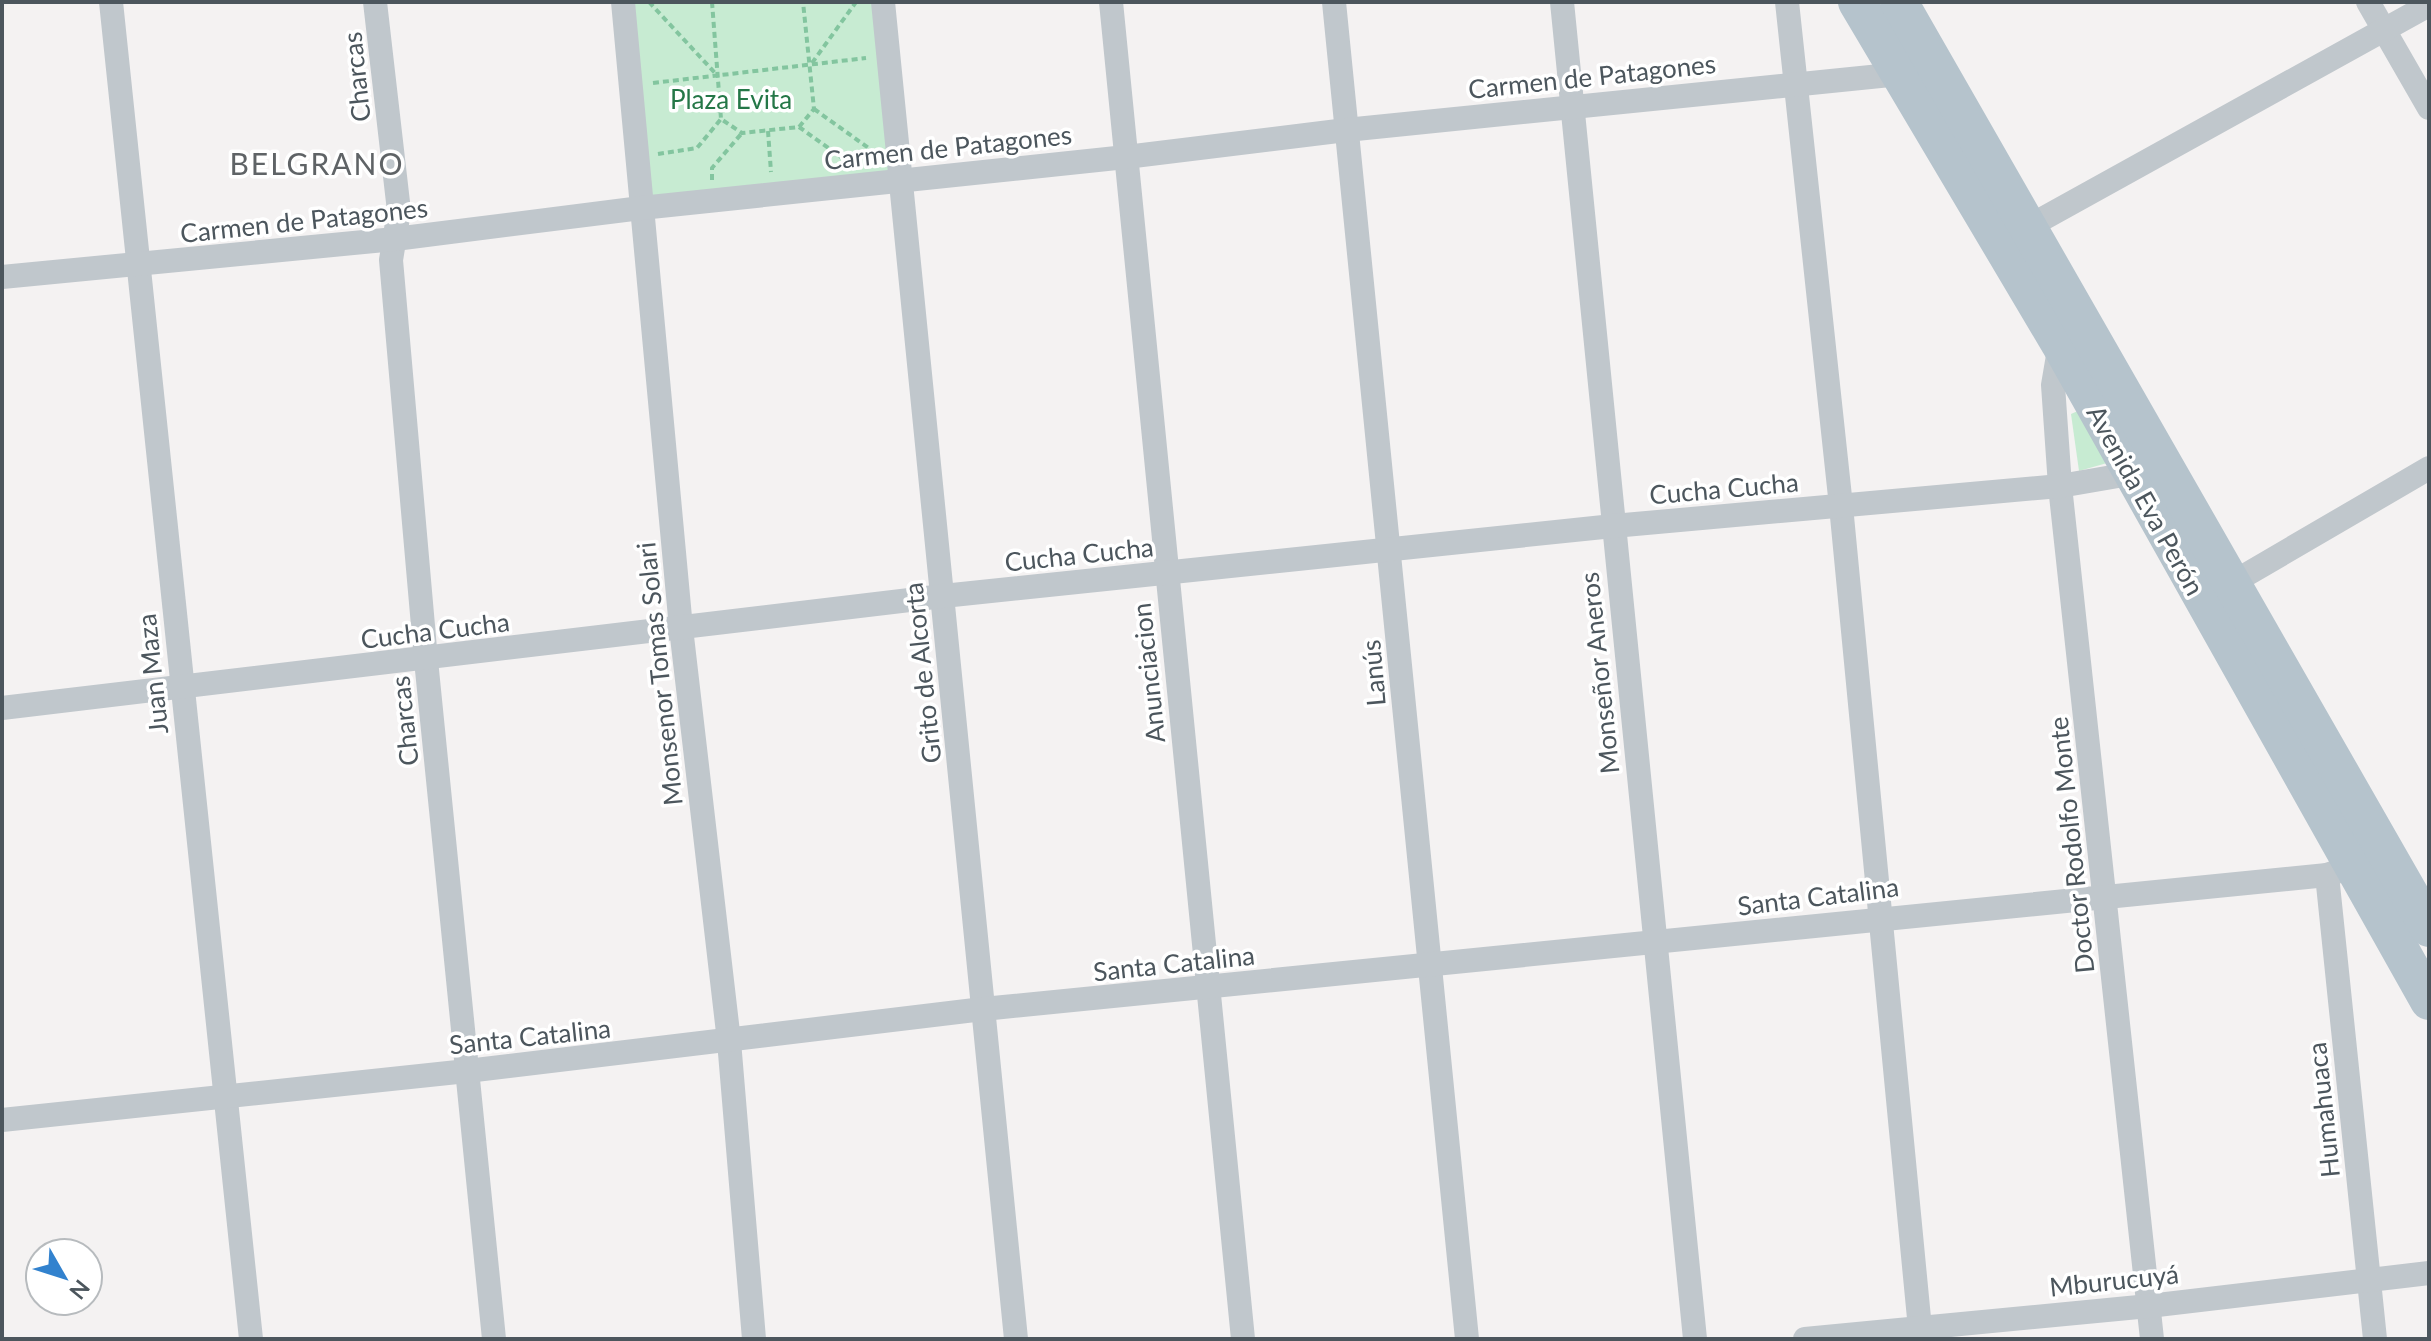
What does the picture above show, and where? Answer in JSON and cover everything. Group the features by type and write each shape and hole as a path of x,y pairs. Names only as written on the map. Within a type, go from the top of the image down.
{"main road":[{"name":"Avenida Eva Perón","path":"1857,2 1900,74 2014,235 2143,461 2339,871 2429,1001"},
{"name":"Avenida Eva Perón","path":"1899,2 2014,235 2060,344 2232,583 2429,928"}],"street":[{"name":"Juan Maza","path":"111,2 251,1339"},
{"name":"Charcas","path":"375,2 399,211 391,260 426,660 494,1339"},
{"name":"Monsenor Tomas Solari","path":"623,2 681,628 729,1041 754,1339"},
{"name":"Grito de Alcorta","path":"883,2 1016,1339"},
{"name":"Anunciacion","path":"1111,2 1243,1339"},
{"name":"Lanús","path":"1334,2 1467,1339"},
{"name":"Monseñor Aneros","path":"1562,2 1653,943 1695,1339"},
{"path":"1787,2 1841,506 1920,1333"},
{"path":"2368,2 2429,108"},
{"path":"2014,235 2429,5"},
{"name":"Carmen de Patagones","path":"2,277 395,239 876,182 901,175 1126,157 1346,130 1900,74"},
{"name":"Doctor Rodolfo Monte","path":"2060,344 2053,385 2060,486 2152,1339"},
{"name":"Cucha Cucha","path":"2,708 426,660 943,596 1613,526 2060,486 2118,476 2143,461"},
{"path":"2232,583 2429,468"},
{"name":"Santa Catalina","path":"2,1120 467,1071 983,1009 2339,871"},
{"name":"Humahuaca","path":"2339,871 2375,1339"},
{"name":"Mburucuyá","path":"1805,1339 1920,1333 2429,1273"}],"path":[{"path":"649,2 718,76"},
{"path":"637,157 697,148 721,119 712,2"},
{"path":"721,119 742,133 768,131 799,127 814,109 803,2"},
{"path":"811,65 856,2"},
{"path":"631,85 889,56"},
{"path":"814,109 901,175"},
{"path":"799,127 876,182"},
{"path":"768,131 773,193"},
{"path":"711,201 712,168 742,133"}],"green space":[{"name":"Plaza Evita","path":"623,2 883,2 902,179 641,208"},
{"path":"2080,410 2107,463 2079,471 2071,414"}],"district":[{"name":"BELGRANO","path":"317,163"}]}
